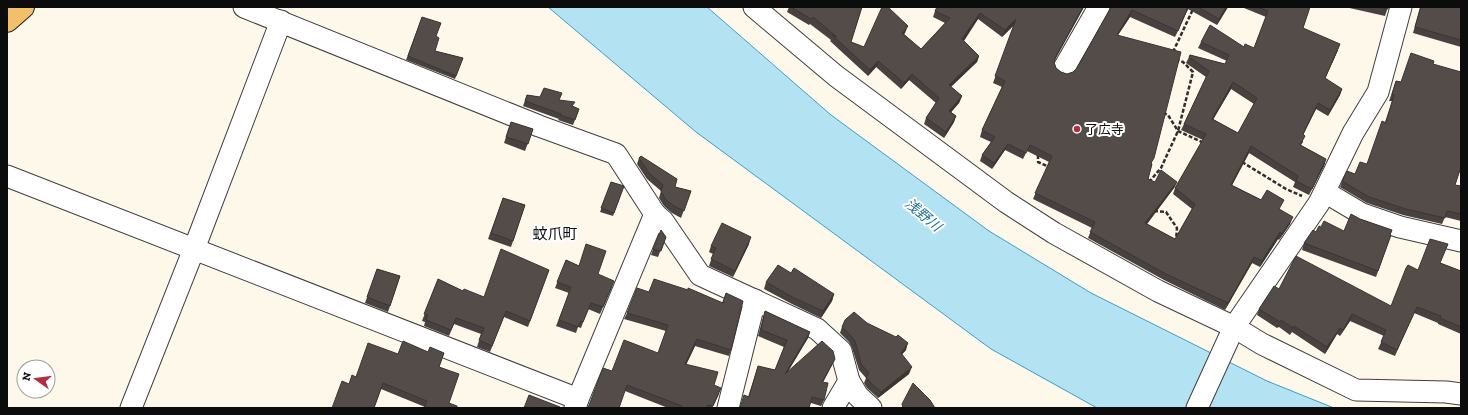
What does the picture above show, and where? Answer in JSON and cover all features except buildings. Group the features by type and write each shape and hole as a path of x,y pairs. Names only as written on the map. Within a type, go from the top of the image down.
{"main road":[{"path":"7,21 23,7"}],"street":[{"path":"244,7 539,126 616,154 655,214 663,221 700,275 817,329 841,352 849,381 858,396 871,408"},
{"path":"754,7 836,76 1006,202 1054,233 1232,332 1262,344 1356,390 1446,392 1461,394"},
{"path":"1064,68 1099,7"},
{"path":"1197,408 1232,332 1322,197 1353,133 1378,92 1401,7"},
{"path":"131,408 194,249 280,21"},
{"path":"7,176 194,249 576,404 655,214"},
{"path":"1322,197 1362,214 1400,226 1461,241"},
{"path":"728,408 755,300"},
{"path":"833,408 849,381"}],"path":[{"path":"1173,54 1173,50 1194,7"},
{"path":"1148,184 1161,168 1178,131 1193,72 1183,62 1173,59"},
{"path":"1161,112 1168,114 1178,131 1211,146"},
{"path":"1038,149 1038,162 1052,169"},
{"path":"1237,158 1286,189 1322,197"},
{"path":"1152,210 1166,212 1177,228 1176,244"}],"water":[{"name":"浅野川","path":"548,7 707,7 831,115 989,231 1091,293 1267,381 1334,408 1097,408 991,349 696,132"}],"place":[{"name":"了広寺","path":"1077,129"}],"district":[{"name":"蚊爪町","path":"555,234"}]}
